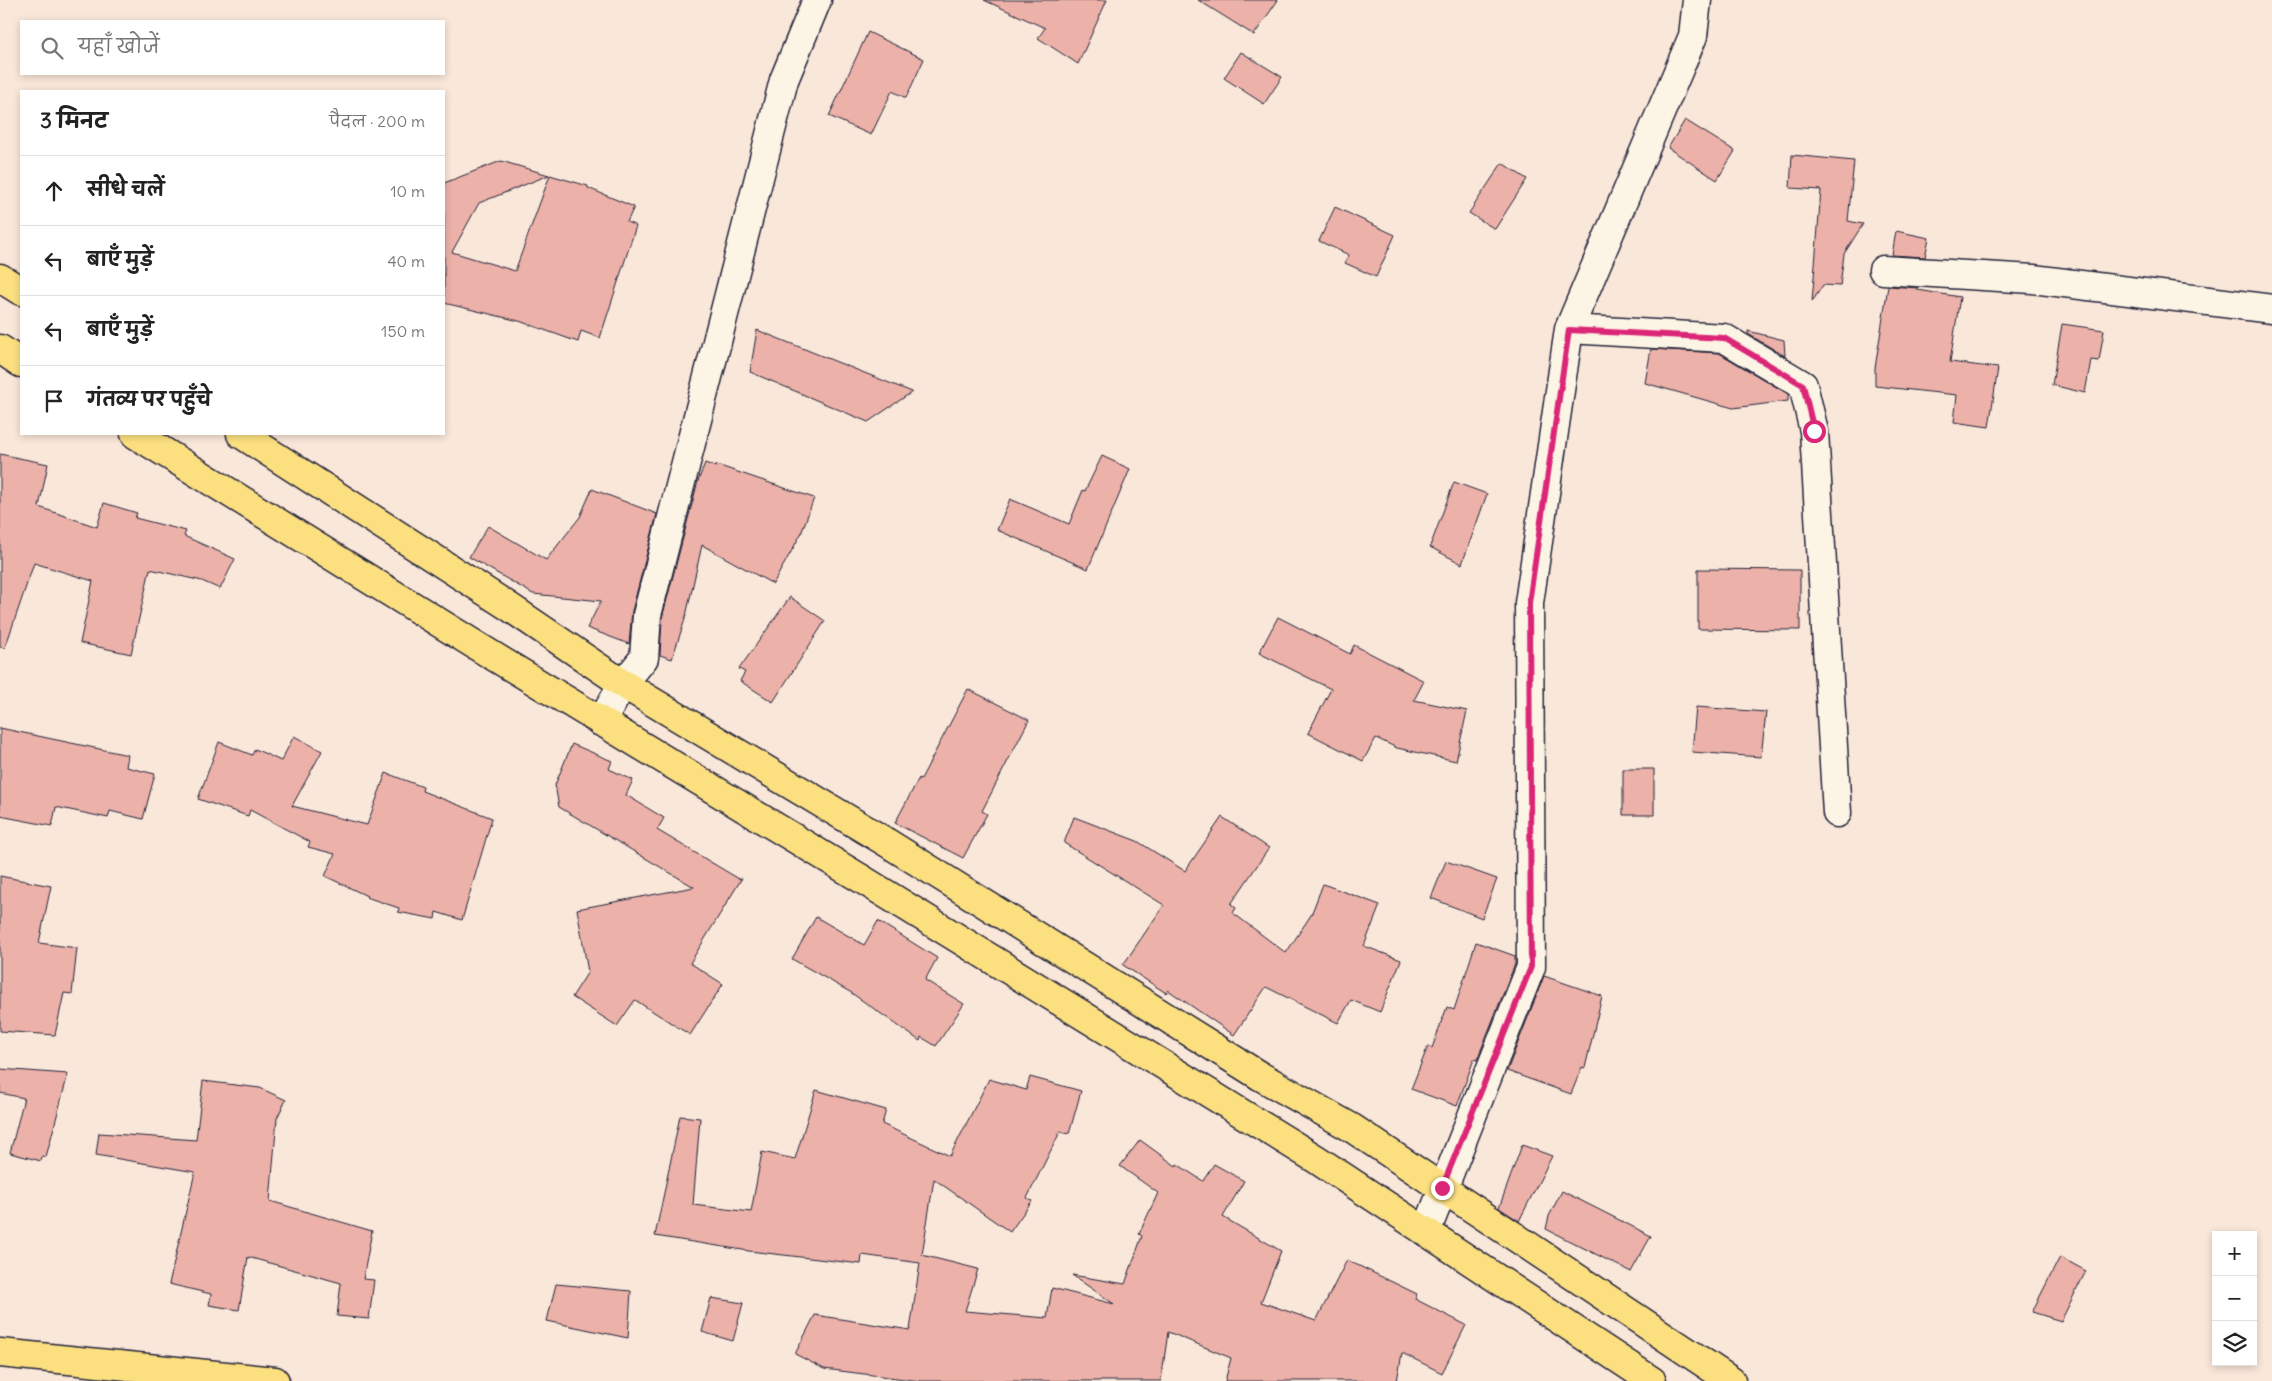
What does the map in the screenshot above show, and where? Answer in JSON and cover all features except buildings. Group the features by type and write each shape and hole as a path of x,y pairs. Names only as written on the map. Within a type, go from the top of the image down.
{"main road":[{"path":"0,278 20,290"},
{"path":"0,350 20,362"},
{"path":"137,435 601,722 860,878 1316,1159 1652,1381"},
{"path":"243,435 508,606 624,684 886,842 1260,1076 1352,1128 1731,1381"},
{"path":"0,1353 275,1381"}],"street":[{"path":"601,722 624,684 644,658 647,615 784,80 818,0"},
{"path":"1426,1232 1531,967 1529,603 1569,330 1693,36 1697,0"},
{"path":"1883,270 2033,279 2272,309"},
{"path":"1569,330 1724,338 1803,385 1814,431 1837,813"}],"route":[{"path":"1442,1188 1531,967 1529,603 1569,330 1724,338 1803,385 1814,431"}]}
